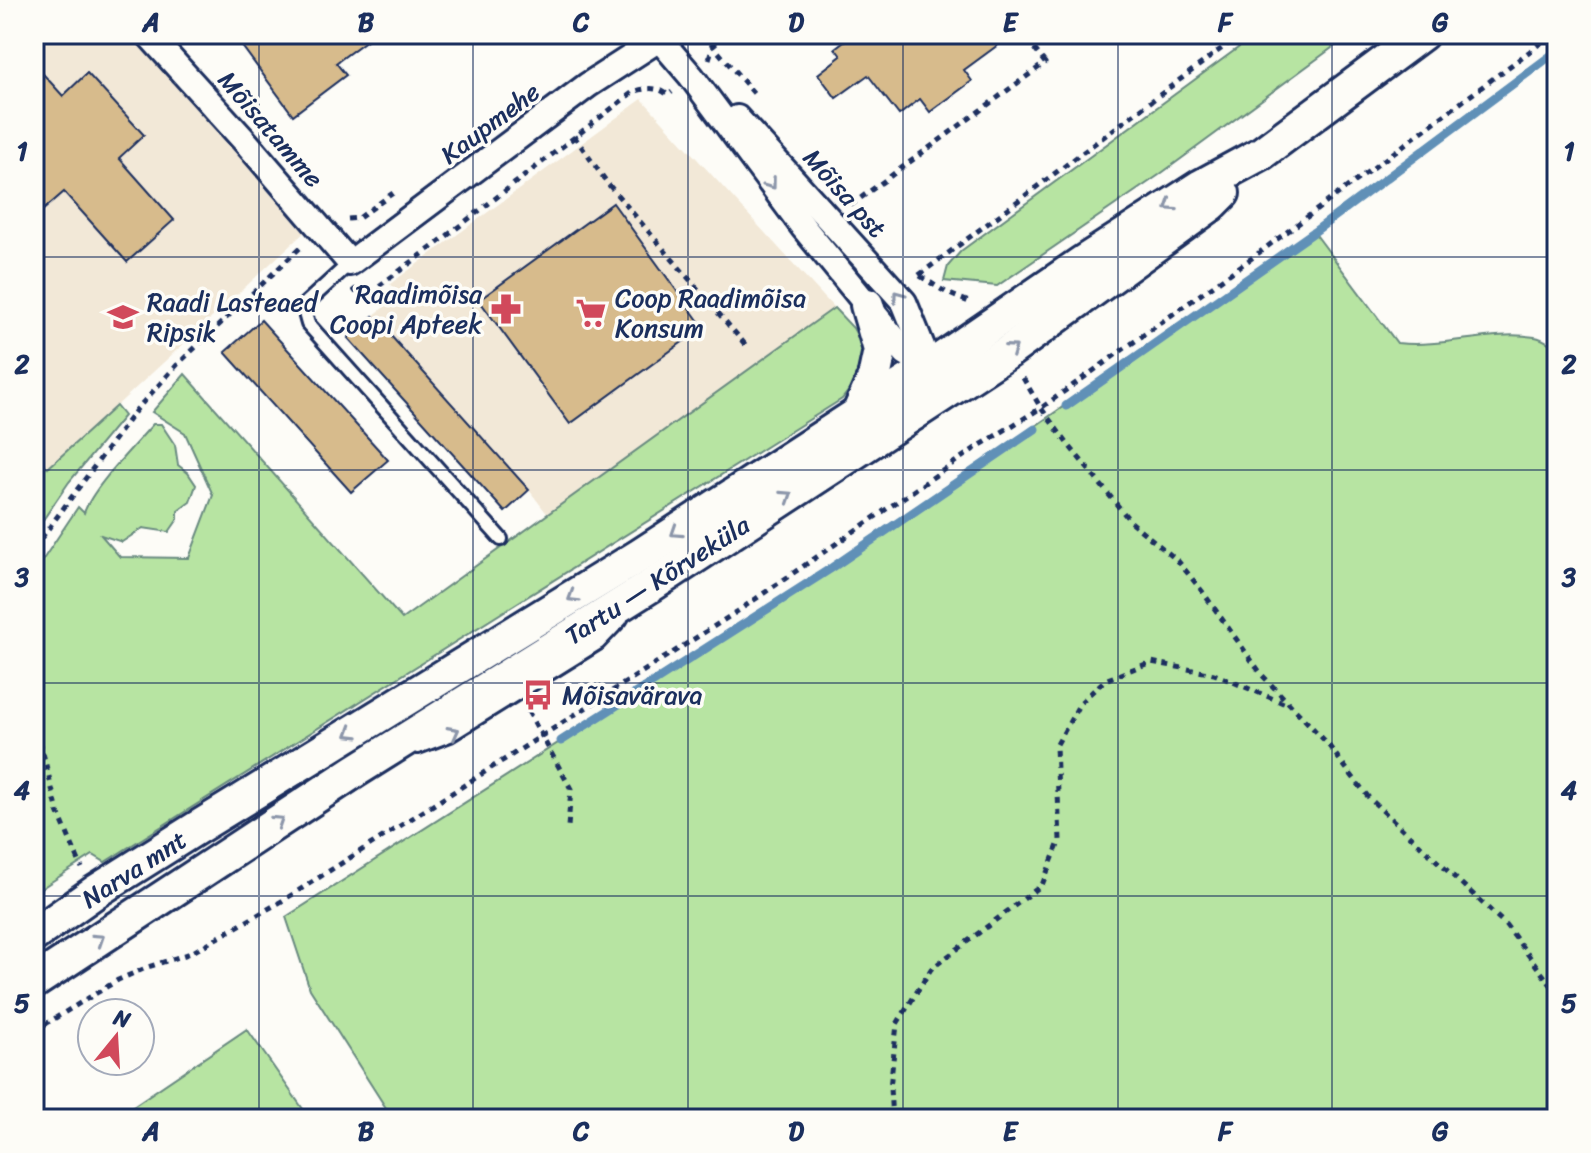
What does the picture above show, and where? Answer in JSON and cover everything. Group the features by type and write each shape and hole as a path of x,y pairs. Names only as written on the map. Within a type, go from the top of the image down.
{"main road":[{"name":"Tartu — Kõrveküla","path":"34,982 355,771 652,585 938,379 1083,262 1201,186 1262,153 1422,34"},
{"path":"859,412 874,378 880,350 867,305"},
{"name":"Tartu — Kõrveküla","path":"195,829 639,556 859,412 938,379"},
{"name":"Narva mnt","path":"34,935 90,882 195,829"}],"street":[{"name":"Mõisatamme","path":"148,34 244,140 345,268"},
{"name":"Kaupmehe","path":"345,268 556,109 661,36"},
{"name":"Mõisa pst","path":"661,36 804,228 906,353 938,379"},
{"name":"Mõisa pst","path":"691,76 752,131 904,302 938,379"}],"lane":[{"path":"345,268 303,306 308,324 501,539"},
{"path":"355,771 450,735 517,694 598,643 652,585"},
{"path":"34,922 90,882"}],"path":[{"path":"703,34 762,103"},
{"path":"713,46 729,34"},
{"path":"851,205 1045,63 1023,34"},
{"path":"909,266 920,276 1241,34"},
{"path":"34,1031 118,980 191,953 282,901 738,611 974,449 1041,408 1256,255 1553,34"},
{"path":"345,268 361,299 633,92 646,88 664,91 668,95 691,76"},
{"path":"556,109 608,184 749,349"},
{"path":"841,194 860,216"},
{"path":"1041,408 1131,522 1178,561 1262,675 1326,742 1369,798 1505,924 1557,993"},
{"path":"892,1119 890,1088 897,1024 931,969 1042,885 1060,840 1056,746 1080,703 1105,680 1151,662 1214,674 1293,707"},
{"path":"517,694 571,789 568,827"},
{"path":"34,718 58,812 90,882"}],"shaded area":[{"name":"Raadi Lasteaed Ripsik","path":"34,34 133,34 309,228 48,469 34,453"},
{"path":"642,99 834,308 548,515 373,316 398,296 390,284"}],"green space":[{"path":"1257,34 1351,34 1159,175 997,286 944,281 948,266 961,251"},
{"path":"1314,232 1397,343 1518,335 1544,340 1557,348 1557,1119 393,1119 310,989 286,917 830,569"},
{"path":"834,308 853,328 862,344 859,377 842,399 105,862 93,855 34,893 34,573 78,507 84,513 105,479 153,424 161,424 175,445 178,465 196,485 190,502 178,511 178,519 169,532 143,528 122,542 101,535 120,557 189,558 213,495 185,433 152,412 185,374 402,619"},
{"path":"116,406 124,416 69,482 34,533 34,453 48,468"},
{"path":"247,1029 310,1119 114,1119"}],"building":[{"path":"233,34 375,34 336,63 346,75 293,115"},
{"path":"853,34 1013,34 964,70 972,81 930,112 920,99 899,115 868,75 836,98 818,74 841,56 835,48"},
{"path":"34,64 63,96 87,73 144,135 119,158 174,220 127,262 64,192 34,218"},
{"name":"Coop Raadimõisa Konsum","path":"613,203 703,327 570,424 479,300"},
{"path":"373,316 529,490 505,512 348,338"},
{"path":"261,320 388,460 351,492 225,352"}],"waterway":[{"path":"1066,406 1314,232 1557,51"},
{"path":"561,741 830,569 1035,429"}],"place":[{"name":"Raadimõisa Coopi Apteek","path":"506,309"},
{"name":"Coop Raadimõisa Konsum","path":"591,313"},
{"name":"Raadi Lasteaed Ripsik","path":"123,317"},
{"name":"Mõisavärava","path":"538,695"}]}
